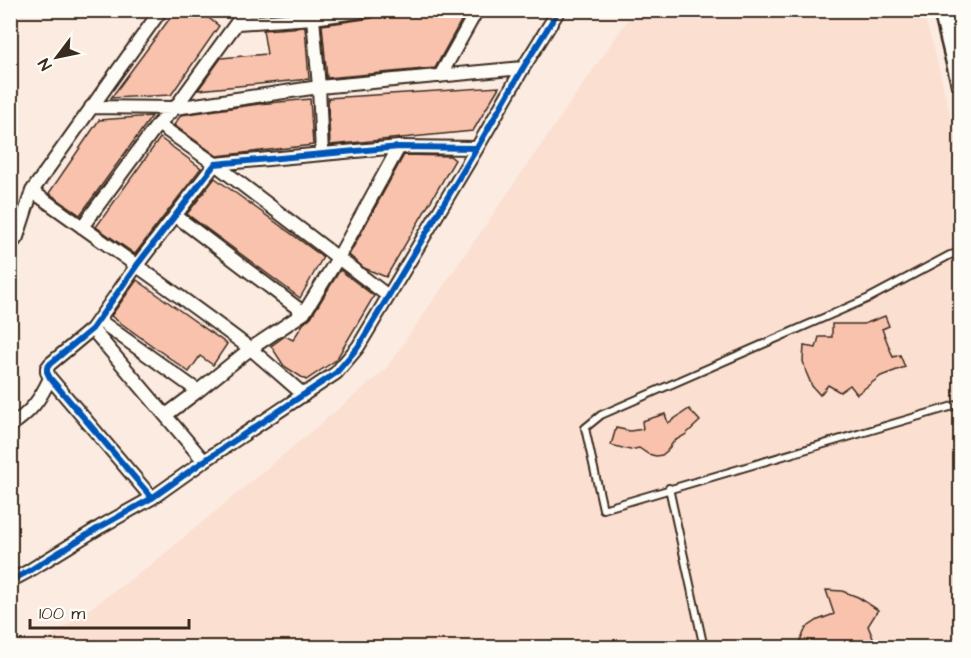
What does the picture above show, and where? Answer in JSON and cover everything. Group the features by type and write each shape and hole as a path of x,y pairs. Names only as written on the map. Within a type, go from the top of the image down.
{"main road":[{"path":"942,10 960,83"}],"street":[{"path":"10,246 17,237 32,191 161,10"},
{"path":"81,227 158,124 175,108 246,10"},
{"path":"238,23 372,10"},
{"path":"440,76 477,10"},
{"path":"10,581 152,498 336,373 358,347 559,10"},
{"path":"315,14 322,154"},
{"path":"91,106 175,108 319,87 523,68"},
{"path":"158,124 215,164 388,297"},
{"path":"152,498 50,378 47,368 96,325 137,265 215,164 399,147 477,148"},
{"path":"166,415 250,349 304,313 338,258 399,147"},
{"path":"32,191 250,349 304,395"},
{"path":"176,216 304,313"},
{"path":"96,325 198,392"},
{"path":"96,325 204,461"},
{"path":"10,426 28,414 37,403 50,378"}],"lane":[{"path":"960,257 950,255 869,298 601,415 585,428 603,508 960,404"},
{"path":"669,488 704,648"}],"shaded area":[{"path":"634,11 922,11 934,49 960,156 960,647 35,648 151,565 385,370"}],"building":[{"path":"176,10 198,10 219,26 171,95 111,98"},
{"path":"455,10 462,19 435,68 327,78 322,25 372,18 377,15"},
{"path":"305,27 309,79 198,90 221,58 267,54 263,30"},
{"path":"499,87 473,131 330,145 328,98"},
{"path":"310,99 313,145 217,156 174,125 181,115"},
{"path":"152,116 80,215 49,193 99,120"},
{"path":"160,138 201,168 135,254 96,227"},
{"path":"404,155 450,156 455,160 386,277 364,268 349,255"},
{"path":"215,178 323,257 300,298 187,214"},
{"path":"340,270 374,296 336,360 306,380 284,366 271,346 285,336 293,340 303,324 311,317"},
{"path":"137,280 227,344 213,365 200,356 189,372 111,316"},
{"path":"885,316 889,326 882,329 893,357 900,355 905,367 881,376 857,394 850,385 840,392 828,385 820,395 812,386 806,372 803,361 804,346 816,348 819,337 832,337 832,324 864,324"},
{"path":"689,409 700,421 685,435 674,441 662,455 648,454 639,448 630,450 611,445 616,428 630,431 643,429 642,421 665,414 668,423"},
{"path":"826,590 842,591 858,597 878,610 868,626 877,648 799,648 806,628 834,614"}],"cycle path":[{"path":"10,581 152,498 336,373 358,347 559,10"},
{"path":"152,498 50,378 47,368 92,329 137,265 215,164 399,147 477,148"}]}
